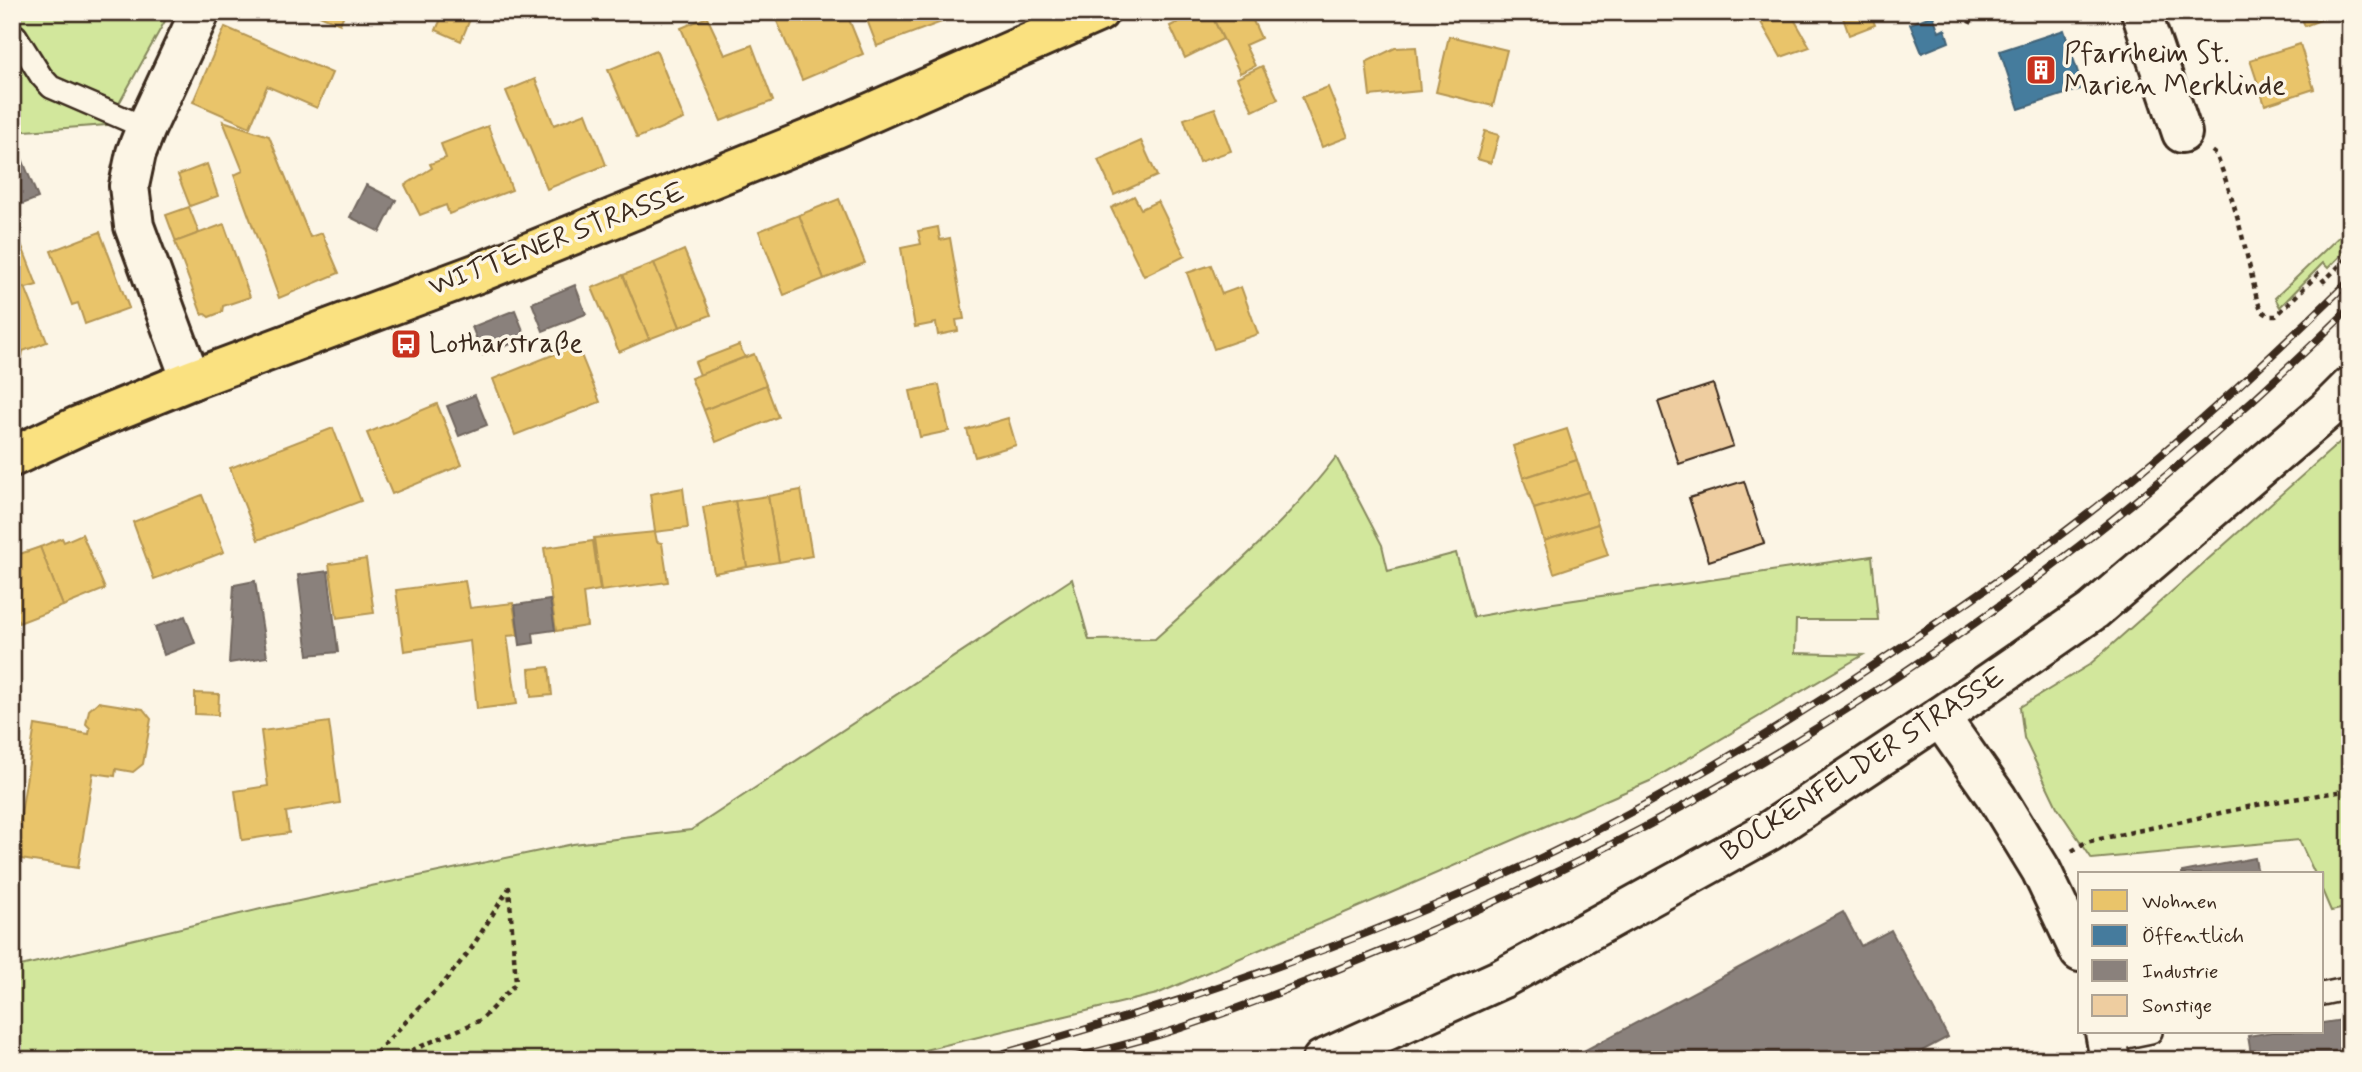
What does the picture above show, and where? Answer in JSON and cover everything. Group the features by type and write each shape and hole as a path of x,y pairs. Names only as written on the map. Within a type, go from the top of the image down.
{"main road":[{"name":"WITTENER STRASSE","path":"12,457 78,426 191,380 478,273 810,139 1098,12"}],"street":[{"path":"191,380 134,226 129,186 136,153 146,128 200,12"},
{"path":"2140,12 2182,133"},
{"name":"BOCKENFELDER STRASSE","path":"1322,1060 1501,979 1769,831 2093,611 2326,411 2350,387"},
{"path":"1940,717 1997,798 2041,870 2078,948"}],"lane":[{"path":"16,36 51,87 146,128"},
{"path":"2324,994 2350,988"},
{"path":"2107,1044 2144,1034"}],"path":[{"path":"1950,12 1973,23"},
{"path":"2182,133 2200,140 2216,154 2237,213 2257,300 2262,311 2269,316 2276,316 2318,274 2325,281 2350,256"},
{"path":"2041,870 2086,842 2262,804 2350,790"},
{"path":"369,1060 455,969 509,888 516,984 481,1020 390,1060"}],"green space":[{"path":"12,12 170,12 107,125 12,132"},
{"path":"2350,226 2350,246 2328,268 2323,263 2280,307 2275,298"},
{"path":"2350,433 2350,907 2331,911 2324,895 2324,872 2314,872 2299,840 2092,859 2057,807 2024,738 2020,707 2089,665"},
{"path":"1336,457 1382,545 1388,571 1456,553 1474,617 1872,556 1878,620 1796,620 1795,653 1863,655 1650,781 1157,994 883,1060 12,1060 12,968 265,908 573,844 691,830 1072,579 1089,640 1155,639 1273,529"}],"building: Wohnen":[{"path":"313,12 345,12 340,24"},
{"path":"444,12 473,12 461,41 436,30"},
{"path":"773,12 846,12 863,54 802,80"},
{"path":"864,12 939,12 942,22 877,46"},
{"path":"1199,12 1210,12 1223,39 1185,58 1170,26"},
{"path":"1210,12 1249,12 1261,38 1245,45 1255,66 1240,73"},
{"path":"1755,12 1790,12 1810,47 1781,57"},
{"path":"1841,12 1870,12 1875,25 1849,35"},
{"path":"2299,12 2331,12 2333,15 2305,26"},
{"path":"707,17 725,55 752,45 773,101 721,121 681,28"},
{"path":"225,27 332,73 317,108 267,86 250,127 193,102"},
{"path":"1449,36 1507,50 1493,106 1436,92"},
{"path":"2300,44 2314,89 2265,105 2250,60"},
{"path":"1416,47 1420,91 1370,96 1366,62 1395,48"},
{"path":"656,50 684,119 637,138 608,70"},
{"path":"1262,66 1278,99 1253,111 1237,78"},
{"path":"535,79 554,125 586,113 606,165 547,189 506,91"},
{"path":"1328,87 1348,137 1322,147 1302,97"},
{"path":"1215,108 1231,151 1199,162 1184,119"},
{"path":"223,121 269,136 310,237 322,233 339,273 279,298 234,175 243,171"},
{"path":"488,126 512,190 449,214 446,205 420,215 405,185 432,168 430,164 446,158 441,144"},
{"path":"1485,131 1499,135 1491,163 1477,159"},
{"path":"1141,141 1157,176 1114,195 1098,160"},
{"path":"207,164 218,196 190,206 178,175"},
{"path":"1134,196 1141,209 1158,201 1185,256 1144,276 1111,208"},
{"path":"839,199 865,263 824,279 799,215"},
{"path":"189,207 199,233 176,242 166,215"},
{"path":"799,215 824,279 784,295 759,231"},
{"path":"224,224 250,297 223,306 222,312 209,317 202,315 175,242"},
{"path":"938,227 940,240 950,238 964,319 956,320 958,331 938,335 936,323 915,327 901,248 921,244 918,231"},
{"path":"100,232 129,308 85,324 78,303 72,305 51,251"},
{"path":"18,236 37,285 12,292 12,239"},
{"path":"684,250 711,315 680,327 654,263"},
{"path":"654,263 680,327 649,339 623,275"},
{"path":"1211,265 1222,294 1241,287 1258,334 1214,349 1187,273"},
{"path":"623,275 649,339 619,352 592,288"},
{"path":"25,287 47,342 23,351 22,357 12,361 12,292"},
{"path":"577,345 600,402 515,435 493,379"},
{"path":"739,345 745,357 700,375 695,362"},
{"path":"754,354 766,385 704,410 691,378"},
{"path":"766,385 778,417 716,442 704,410"},
{"path":"939,385 949,431 920,437 910,391"},
{"path":"437,404 462,465 392,494 367,433"},
{"path":"1008,418 1016,445 975,457 967,430"},
{"path":"333,428 361,501 258,540 230,468"},
{"path":"1567,429 1577,460 1523,478 1513,446"},
{"path":"1577,460 1588,492 1534,509 1523,478"},
{"path":"683,488 688,528 655,532 650,494"},
{"path":"801,490 812,556 779,562 768,496"},
{"path":"1588,492 1598,524 1544,541 1534,509"},
{"path":"202,495 224,552 154,579 133,522"},
{"path":"768,496 779,562 747,567 735,501"},
{"path":"735,501 747,567 714,573 703,507"},
{"path":"1598,524 1608,555 1554,573 1544,541"},
{"path":"655,532 657,542 662,543 668,582 601,591 594,538"},
{"path":"82,534 105,589 63,606 40,547 62,538 64,542"},
{"path":"593,541 600,590 583,593 587,626 556,631 544,548"},
{"path":"40,547 63,606 19,623 12,606 12,562 18,559 17,555"},
{"path":"366,559 374,613 337,618 329,564"},
{"path":"465,581 470,608 513,603 518,635 507,636 517,704 477,709 470,641 404,651 396,590"},
{"path":"549,667 552,695 531,697 529,669"},
{"path":"195,693 219,694 218,715 195,714"},
{"path":"98,702 143,709 151,719 143,764 133,772 116,769 115,776 93,773 78,868 14,858 35,725 89,734 90,728 86,724 89,710"},
{"path":"329,722 340,803 286,812 289,833 242,840 235,791 268,786 261,731"}],"building: Öffentlich":[{"path":"1933,15 1939,32 1945,29 1949,42 1922,53 1910,24"},
{"name":"Pfarrheim St. Marien Merklinde","path":"2064,30 2083,88 2019,109 2000,51"}],"building: Industrie":[{"path":"19,151 38,198 12,208 12,154"},
{"path":"366,185 396,200 380,232 350,217"},
{"path":"575,285 586,314 543,331 532,303"},
{"path":"515,310 526,338 483,355 472,327"},
{"path":"475,395 487,425 459,436 447,406"},
{"path":"328,571 338,652 308,655 298,575"},
{"path":"255,581 267,657 229,663 234,585"},
{"path":"550,600 555,630 533,633 534,643 520,645 515,605"},
{"path":"185,616 195,643 164,655 155,627"},
{"path":"2255,858 2258,872 2182,872"},
{"path":"1843,912 1861,946 1891,930 1948,1037 1905,1060 1567,1060"},
{"path":"2350,1019 2350,1060 2252,1060 2248,1036 2324,1034 2324,1023"}],"building: Sonstige":[{"path":"1713,384 1733,446 1679,464 1658,402"},
{"path":"1744,481 1764,543 1709,561 1689,498"}],"railway":[{"path":"979,1060 1190,997 1328,948 1530,863 1664,794 1835,691 2055,539 2143,470 2204,417 2350,280"},
{"path":"1064,1060 1185,1027 1365,958 1501,899 1634,833 1763,760 1889,682 2011,597 2129,506 2242,410 2350,308"}],"place":[{"name":"Pfarrheim St. Marien Merklinde","path":"2041,70"},
{"name":"Lotharstraße","path":"406,344"}]}
